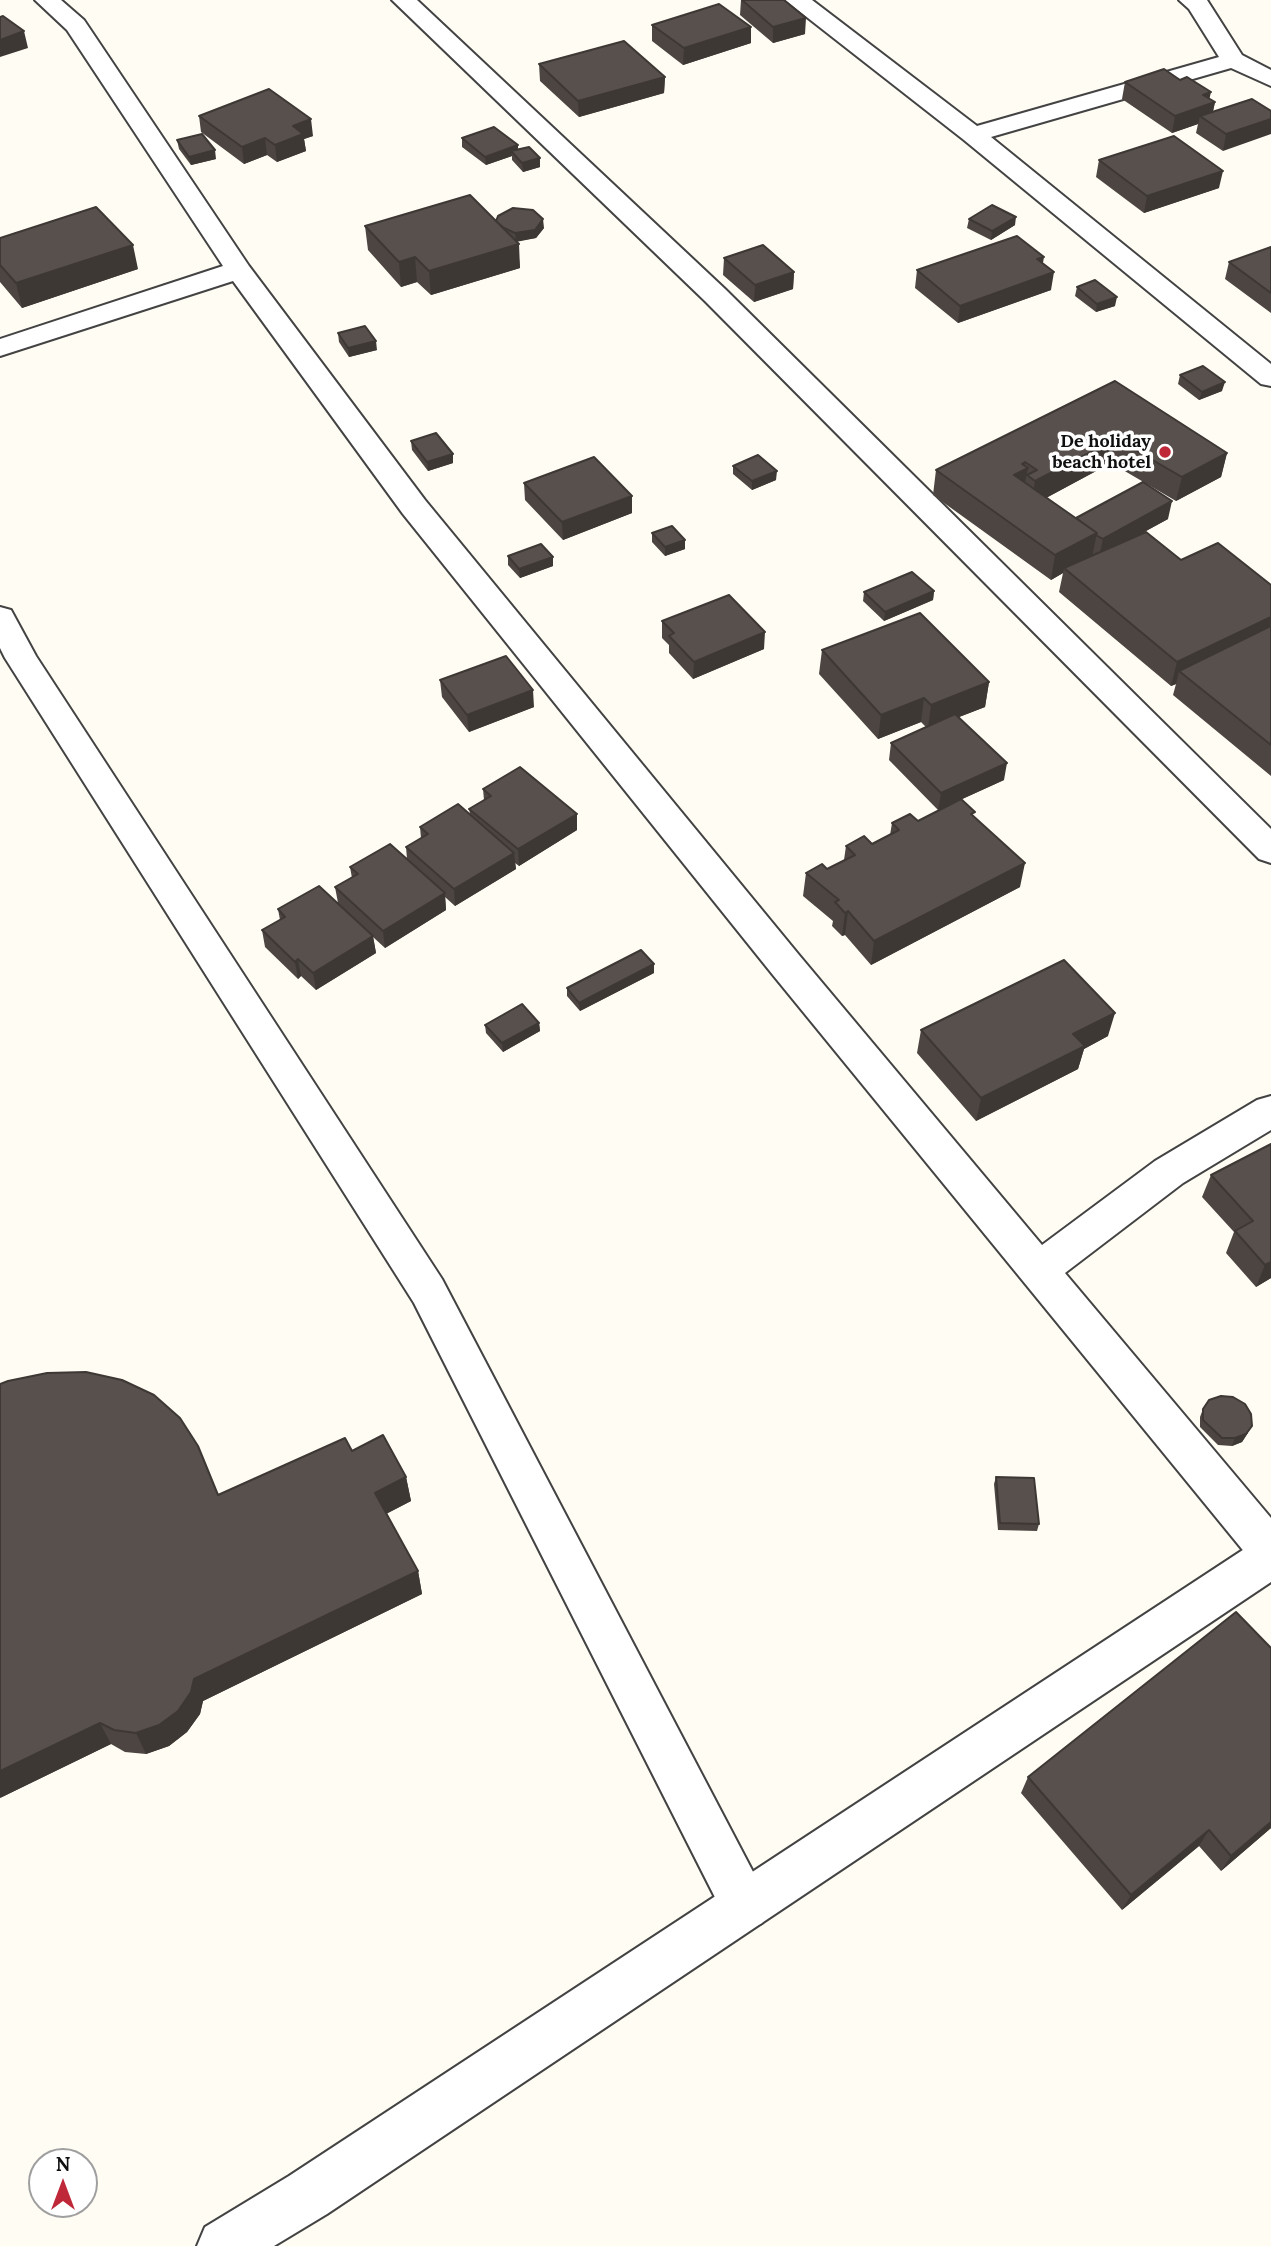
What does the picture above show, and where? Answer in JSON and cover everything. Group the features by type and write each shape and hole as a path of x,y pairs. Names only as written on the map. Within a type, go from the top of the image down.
{"street":[{"path":"47,0 76,25 239,270 414,507 777,954 1271,1551"},
{"path":"404,0 715,295 1271,850"},
{"path":"797,0 973,135 1271,378"},
{"path":"1191,0 1198,5 1233,60 1271,79"},
{"path":"973,135 1233,60"},
{"path":"0,348 239,270"},
{"path":"0,617 21,658 428,1291 745,1906"},
{"path":"1039,1270 1169,1172 1271,1111"},
{"path":"224,2246 308,2195 1271,1557"}],"building":[{"path":"742,0 784,0 806,18 773,27"},
{"path":"719,4 751,27 684,48 652,25"},
{"path":"3,16 24,31 0,40 0,17"},
{"path":"624,41 665,77 578,101 539,64"},
{"path":"1164,69 1180,80 1187,77 1211,92 1203,95 1215,102 1175,116 1125,82"},
{"path":"269,89 311,119 293,126 303,134 275,145 265,138 242,147 199,116"},
{"path":"1252,99 1271,111 1271,119 1226,134 1200,116"},
{"path":"494,127 518,145 485,157 462,138"},
{"path":"202,134 215,150 189,157 177,140"},
{"path":"1174,136 1223,171 1147,196 1099,160"},
{"path":"529,147 540,158 522,163 511,151"},
{"path":"470,195 519,244 429,271 415,257 399,262 365,226"},
{"path":"992,205 1016,217 992,231 969,219"},
{"path":"96,207 133,245 16,283 0,265 0,238"},
{"path":"513,208 533,210 543,219 535,230 515,233 496,221 498,216"},
{"path":"1017,236 1044,257 1037,259 1054,272 960,306 917,270"},
{"path":"763,245 794,272 755,285 724,258"},
{"path":"1271,247 1271,293 1229,262"},
{"path":"1095,280 1117,297 1097,304 1077,287"},
{"path":"365,326 376,341 348,348 338,333"},
{"path":"1203,366 1225,382 1202,392 1180,375"},
{"path":"1115,381 1227,453 1182,477 1116,439 1035,481 1027,475 1037,470 1025,462 1022,464 1028,468 1014,475 1097,533 1055,555 936,470"},
{"path":"436,433 453,454 427,462 411,441"},
{"path":"758,455 777,471 752,481 733,466"},
{"path":"594,457 632,496 562,522 524,483"},
{"path":"1143,482 1172,501 1103,539 1076,518"},
{"path":"672,526 685,540 665,547 652,533"},
{"path":"1146,532 1181,560 1218,543 1271,585 1271,617 1177,662 1064,568"},
{"path":"541,544 553,557 519,569 508,556"},
{"path":"912,572 934,591 885,612 864,592"},
{"path":"729,595 765,632 694,662 669,636 674,633 662,621"},
{"path":"920,613 989,682 931,705 924,698 881,715 822,650"},
{"path":"1271,626 1271,745 1179,671"},
{"path":"506,656 533,690 467,715 440,680"},
{"path":"955,714 1007,763 941,793 891,743"},
{"path":"520,767 577,814 518,849 469,809 491,796 483,789"},
{"path":"961,799 975,812 971,814 1025,863 874,941 848,911 845,913 835,902 839,900 806,873 822,864 827,869 855,855 846,846 864,836 872,844 899,830 892,823 910,814 918,821"},
{"path":"458,804 514,853 454,889 406,847 428,834 420,827"},
{"path":"390,844 445,893 383,931 335,887 358,874 350,867"},
{"path":"319,886 373,936 313,973 298,959 295,962 262,930 285,917 278,909"},
{"path":"641,950 654,964 579,1003 567,988"},
{"path":"1064,960 1115,1013 1073,1034 1085,1046 981,1098 921,1030"},
{"path":"522,1004 539,1023 502,1043 485,1025"},
{"path":"1271,1144 1271,1262 1265,1265 1235,1231 1253,1221 1211,1175"},
{"path":"86,1372 122,1380 154,1395 180,1418 198,1446 218,1495 345,1438 352,1451 383,1435 406,1477 375,1493 418,1571 194,1679 191,1692 178,1711 159,1725 136,1733 114,1730 100,1723 0,1771 0,1384 47,1373"},
{"path":"1221,1396 1233,1397 1245,1404 1251,1414 1252,1426 1246,1434 1235,1438 1222,1438 1203,1420 1203,1409 1209,1400"},
{"path":"996,1477 1034,1478 1039,1524 1000,1523"},
{"path":"1236,1612 1271,1648 1271,1822 1231,1856 1209,1830 1131,1895 1028,1777"}],"place":[{"name":"De holiday beach hotel","path":"1165,452"}]}
